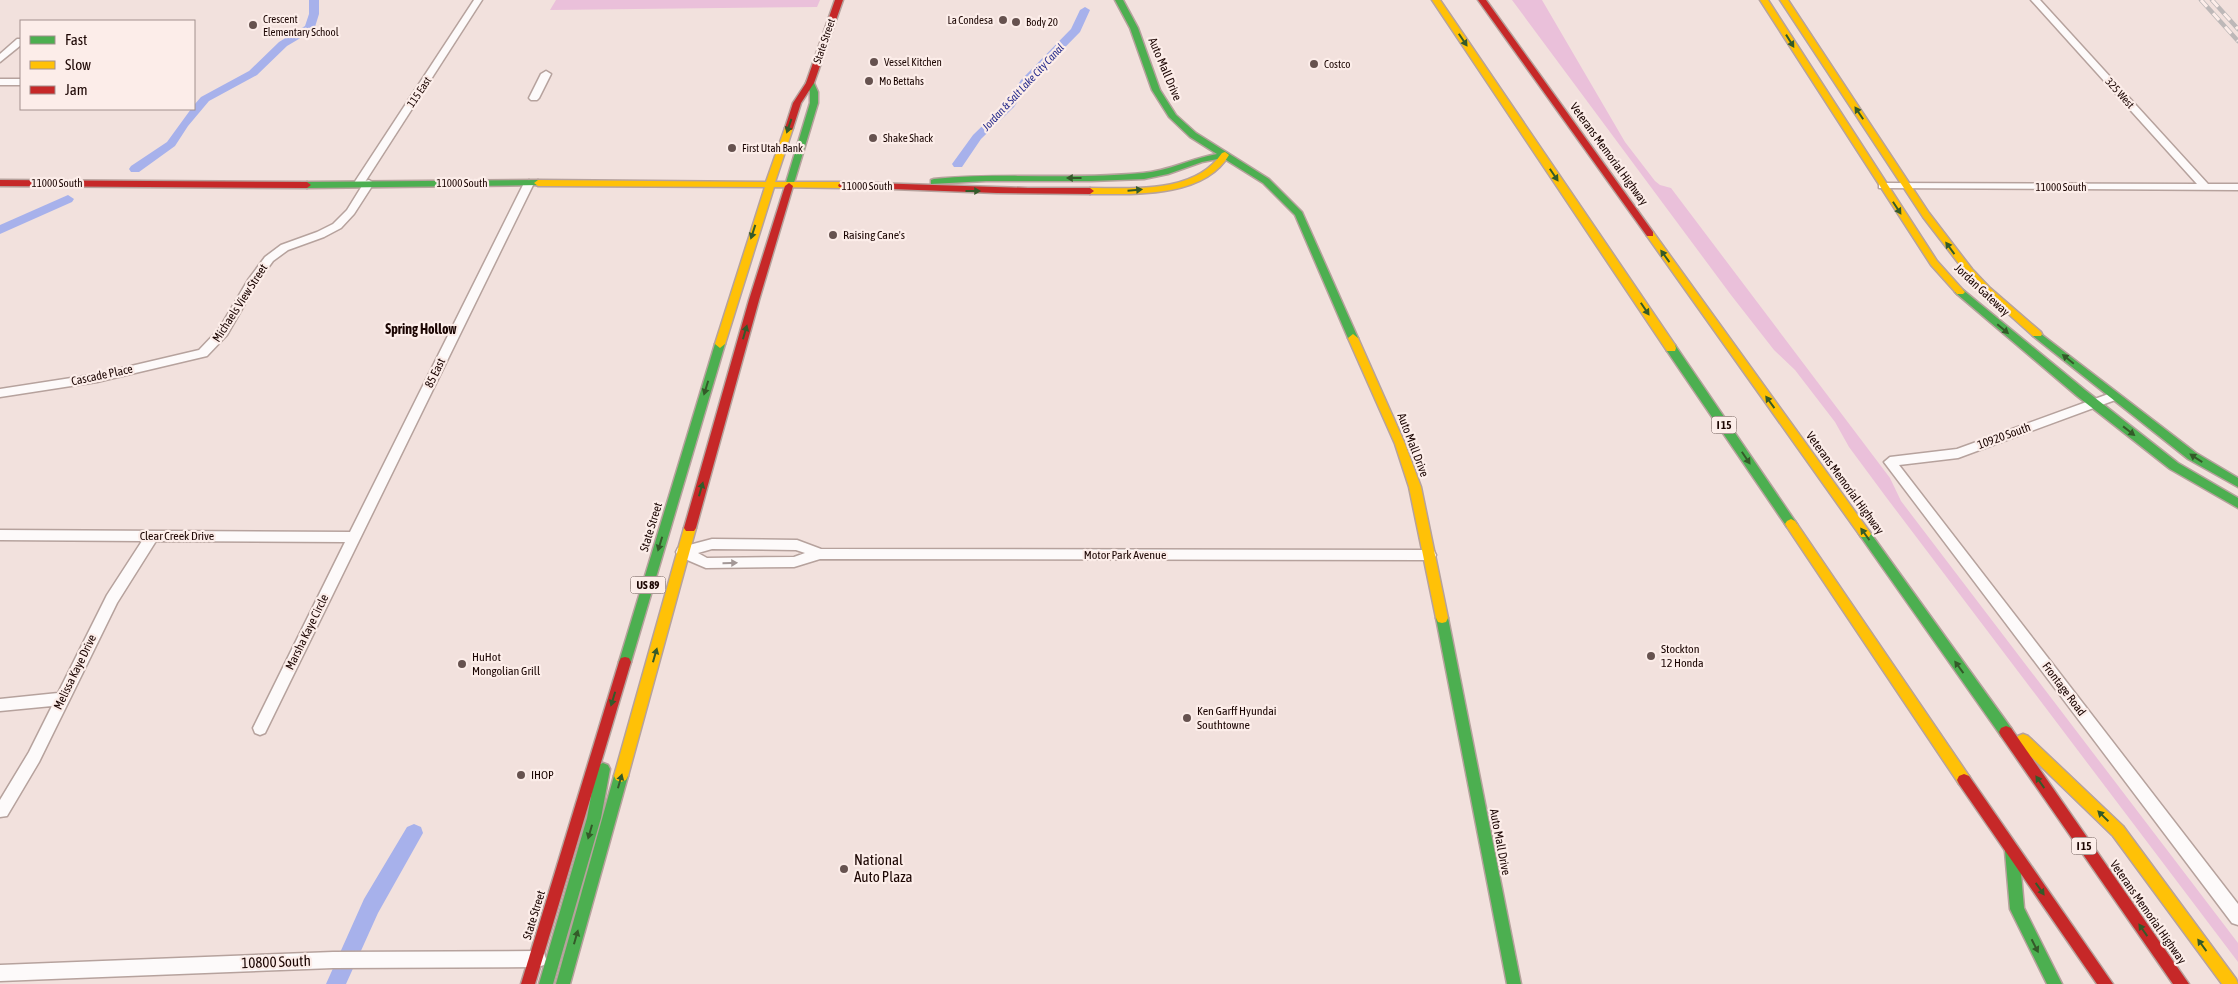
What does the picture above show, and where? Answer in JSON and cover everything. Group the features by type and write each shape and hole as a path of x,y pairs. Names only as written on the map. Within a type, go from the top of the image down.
{"main road":[{"name":"State Street","path":"528,984 769,186 797,103 810,83 839,0"},
{"name":"Auto Mall Drive","path":"1119,0 1129,18 1154,85 1172,116 1193,135 1260,176 1276,189 1299,214 1408,465 1419,504 1514,984"},
{"name":"I 15","path":"1436,0 2012,850 2106,984"},
{"name":"Veterans Memorial Highway","path":"1482,0 1988,706 2182,984"},
{"path":"1492,0 1509,38"},
{"name":"Jordan Gateway","path":"1764,0 1934,263 1962,294 2174,466 2238,504"},
{"name":"Jordan Gateway","path":"1784,0 1960,261 1986,290 2114,396 2192,456 2238,483"},
{"name":"State Street","path":"563,984 683,552 788,186 814,103 814,92 810,83"},
{"name":"11000 South","path":"0,183 293,185 529,183 925,186 951,190 1107,191 1145,189 1171,185 1206,174 1218,167 1225,155"},
{"path":"1988,706 2118,831 2231,984"},
{"path":"546,984 598,799 604,764 604,732"},
{"path":"2012,850 2017,909 2055,984"}],"street":[{"name":"115 East","path":"364,183 478,0"},
{"name":"325 West","path":"2035,0 2205,187"},
{"path":"0,60 20,40"},
{"path":"534,98 546,74"},
{"path":"0,82 20,82"},
{"name":"Michaels View Street","path":"203,353 213,344 227,325 268,260 284,247 336,227 349,214 364,183"},
{"name":"85 East","path":"354,536 529,183"},
{"name":"11000 South","path":"1883,186 2238,187"},
{"name":"Cascade Place","path":"0,393 97,378 203,353"},
{"name":"10920 South","path":"1890,462 1958,453 2114,396"},
{"name":"Frontage Road","path":"1890,462 2238,917"},
{"name":"Clear Creek Drive","path":"0,535 354,536"},
{"name":"Melissa Kaye Drive","path":"2,811 34,757 112,598 152,536"},
{"name":"Marsha Kaye Circle","path":"260,728 354,536"},
{"name":"Motor Park Avenue","path":"683,552 712,544 797,545 820,554"},
{"name":"Motor Park Avenue","path":"683,552 706,563 794,562 820,554 1429,555"},
{"path":"0,705 63,699"},
{"name":"10800 South","path":"0,973 333,960 553,959"}],"shaded area":[{"path":"556,0 820,0 817,7 550,10"},
{"path":"1512,0 1542,0 1625,142 1655,181 1660,185 1671,188 1890,478 1901,501 2238,943 2238,962 1886,497 1849,447 1835,422 1795,370 1774,350 1731,295"}],"waterway":[{"path":"135,169 171,144 184,124 205,99 253,73 283,44 310,28 314,14 314,0"},
{"name":"Jordan & Salt Lake City Canal","path":"958,164 977,137 1010,105 1025,82 1076,30 1085,10"},
{"path":"0,230 68,199"},
{"name":"Jordan & Salt Lake City Canal","path":"336,984 371,906 414,833"}],"railway":[{"path":"2201,0 2238,41"},
{"path":"2212,0 2238,29"}],"traffic: fast":[{"path":"1119,0 1134,28 1156,90 1173,117 1193,135 1266,181 1299,214 1353,338"},
{"path":"789,186 814,103 814,92 810,83"},
{"path":"934,182 986,178 1118,178 1144,176 1165,172 1199,160 1225,155"},
{"path":"307,185 538,183"},
{"path":"1960,292 2081,393 2174,466 2238,504"},
{"path":"2037,334 2192,456 2238,483"},
{"path":"625,662 720,344"},
{"path":"1671,348 1791,524"},
{"path":"1865,534 2006,732"},
{"path":"1442,618 1514,984"},
{"path":"546,984 594,818 603,769"},
{"path":"563,984 621,776"},
{"path":"2012,851 2017,909 2055,984"}],"traffic: slow":[{"path":"1436,0 1671,348"},
{"path":"1764,0 1934,263 1960,292"},
{"path":"1784,0 1926,215 1969,271 1987,290 2037,334"},
{"path":"720,344 751,241 789,128"},
{"path":"1090,191 1153,189 1185,183 1200,178 1213,170 1225,155"},
{"path":"538,183 842,185"},
{"path":"1650,234 1865,534"},
{"path":"1353,338 1400,444 1415,487 1442,618"},
{"path":"1791,524 1964,780"},
{"path":"621,776 690,528"},
{"path":"2023,740 2118,831 2231,984"}],"traffic: jam":[{"path":"789,128 797,103 810,83 839,0"},
{"path":"1482,0 1650,234"},
{"path":"0,183 307,185"},
{"path":"842,185 1090,191"},
{"path":"690,528 754,300 789,186"},
{"path":"528,984 625,662"},
{"path":"2006,732 2182,984"},
{"path":"1964,780 2106,984"}],"place":[{"name":"La Condesa","path":"1003,20"},
{"name":"Body 20","path":"1016,22"},
{"name":"Crescent Elementary School","path":"253,25"},
{"name":"Vessel Kitchen","path":"874,62"},
{"name":"Costco","path":"1314,64"},
{"name":"Mo Bettahs","path":"869,81"},
{"name":"Shake Shack","path":"873,138"},
{"name":"First Utah Bank","path":"732,148"},
{"name":"Raising Cane's","path":"833,235"},
{"name":"Stockton 12 Honda","path":"1651,656"},
{"name":"HuHot Mongolian Grill","path":"462,664"},
{"name":"Ken Garff Hyundai Southtowne","path":"1187,718"},
{"name":"IHOP","path":"521,775"},
{"name":"National Auto Plaza","path":"844,869"}],"district":[{"name":"Spring Hollow","path":"421,329"}]}
